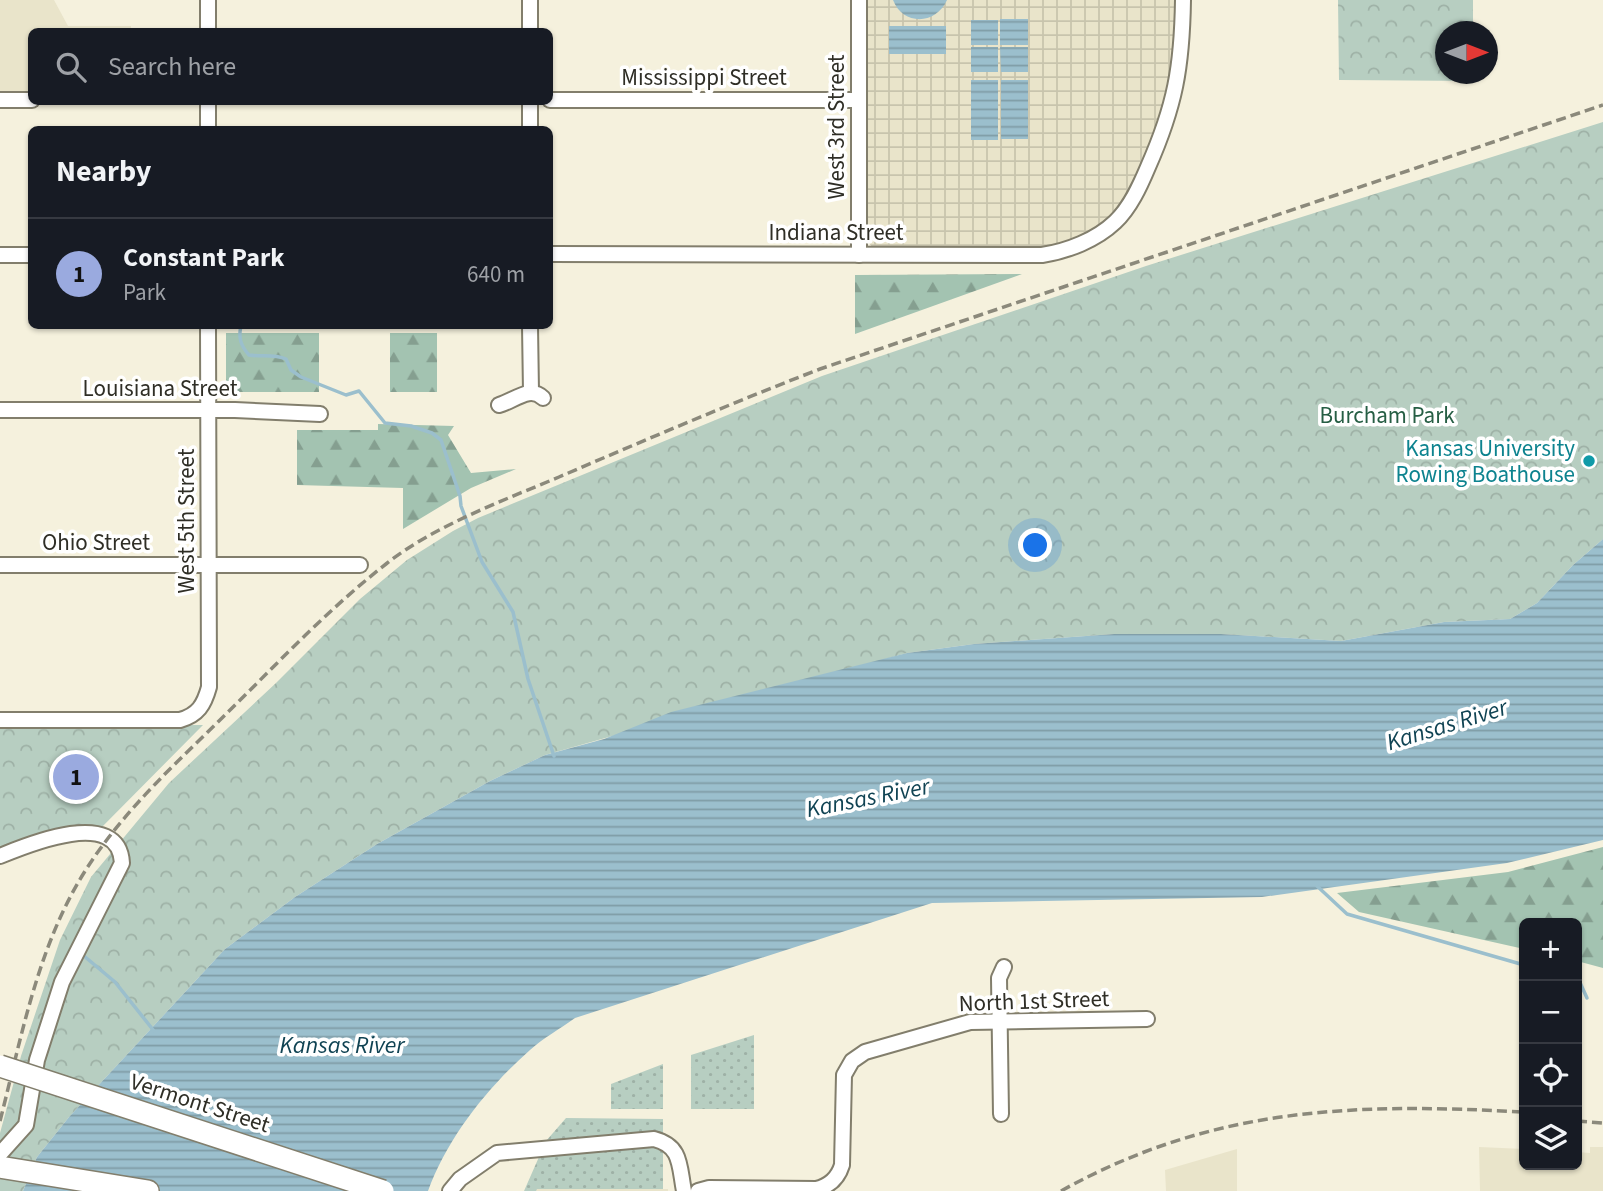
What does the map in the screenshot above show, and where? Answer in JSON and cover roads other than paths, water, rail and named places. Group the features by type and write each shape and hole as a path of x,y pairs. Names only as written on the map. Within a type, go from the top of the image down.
{"highway":[{"name":"Vermont Street","path":"0,1066 383,1191"},
{"path":"0,1167 148,1191"}],"street":[{"path":"208,0 208,28"},
{"path":"530,0 530,28"},
{"name":"West 3rd Street","path":"859,0 859,255"},
{"name":"Indiana Street","path":"553,254 1042,255 1080,244 1115,222 1143,178 1171,107 1179,71 1182,0"},
{"path":"0,100 28,100"},
{"name":"Mississippi Street","path":"553,100 859,100"},
{"path":"208,105 208,126"},
{"path":"530,105 530,126"},
{"path":"0,255 28,255"},
{"name":"West 5th Street","path":"0,719 180,719 196,713 206,699 209,687 208,329"},
{"path":"499,405 537,395 530,329"},
{"name":"Louisiana Street","path":"0,410 209,410 320,414"},
{"name":"Ohio Street","path":"0,565 359,565"},
{"path":"0,856 61,836 92,833 109,838 120,851 122,863 62,982 37,1060 26,1125 0,1153"},
{"path":"1001,1114 999,978 1004,967"},
{"name":"North 1st Street","path":"698,1191 709,1188 816,1189 833,1181 842,1165 843,1082 848,1066 865,1052 959,1024 1147,1019"},
{"path":"450,1191 460,1179 497,1153 654,1139 667,1142 676,1152 684,1191"}],"water":[{"path":"893,0 947,0 935,14 920,19 904,14"},
{"path":"1000,19 1028,19 1028,45 1000,45"},
{"path":"971,20 998,20 998,45 971,45"},
{"path":"889,26 946,26 946,54 889,54"},
{"path":"971,47 998,47 998,72 971,72"},
{"path":"1000,47 1028,47 1028,72 1001,72"},
{"path":"971,80 998,80 998,140 971,140"},
{"path":"1001,80 1028,80 1028,139 1001,139"},
{"name":"Kansas River","path":"1603,539 1603,840 1507,863 1262,897 932,903 575,1018 530,1050 484,1097 446,1152 428,1191 23,1191 37,1157 69,1117 225,949 295,897 377,844 490,781 545,755 604,739 671,712 907,653 974,644 1114,634 1221,634 1341,641 1444,622 1510,619 1537,603 1573,565"}],"waterway":[{"path":"241,329 241,342 249,355 286,359 291,370 301,377 346,395 359,391 385,423 411,426 432,433 441,440 482,562 513,612 528,679 554,756"},
{"path":"1317,886 1347,914 1519,964"},
{"path":"84,956 115,982 154,1031"},
{"path":"1579,981 1587,998"}],"railway":[{"path":"0,1121 31,998 51,938 79,881 94,858 127,815 183,756 343,600 405,550 492,505 820,369 1603,105"},
{"path":"1061,1191 1118,1163 1174,1142 1230,1126 1286,1116 1402,1109 1519,1112"},
{"path":"1582,1121 1603,1123"}],"place":[{"name":"Kansas University Rowing Boathouse","path":"1589,461"},
{"name":"Constant Park","path":"76,777"}],"park label":[{"name":"Burcham Park","path":"1387,415"}]}
